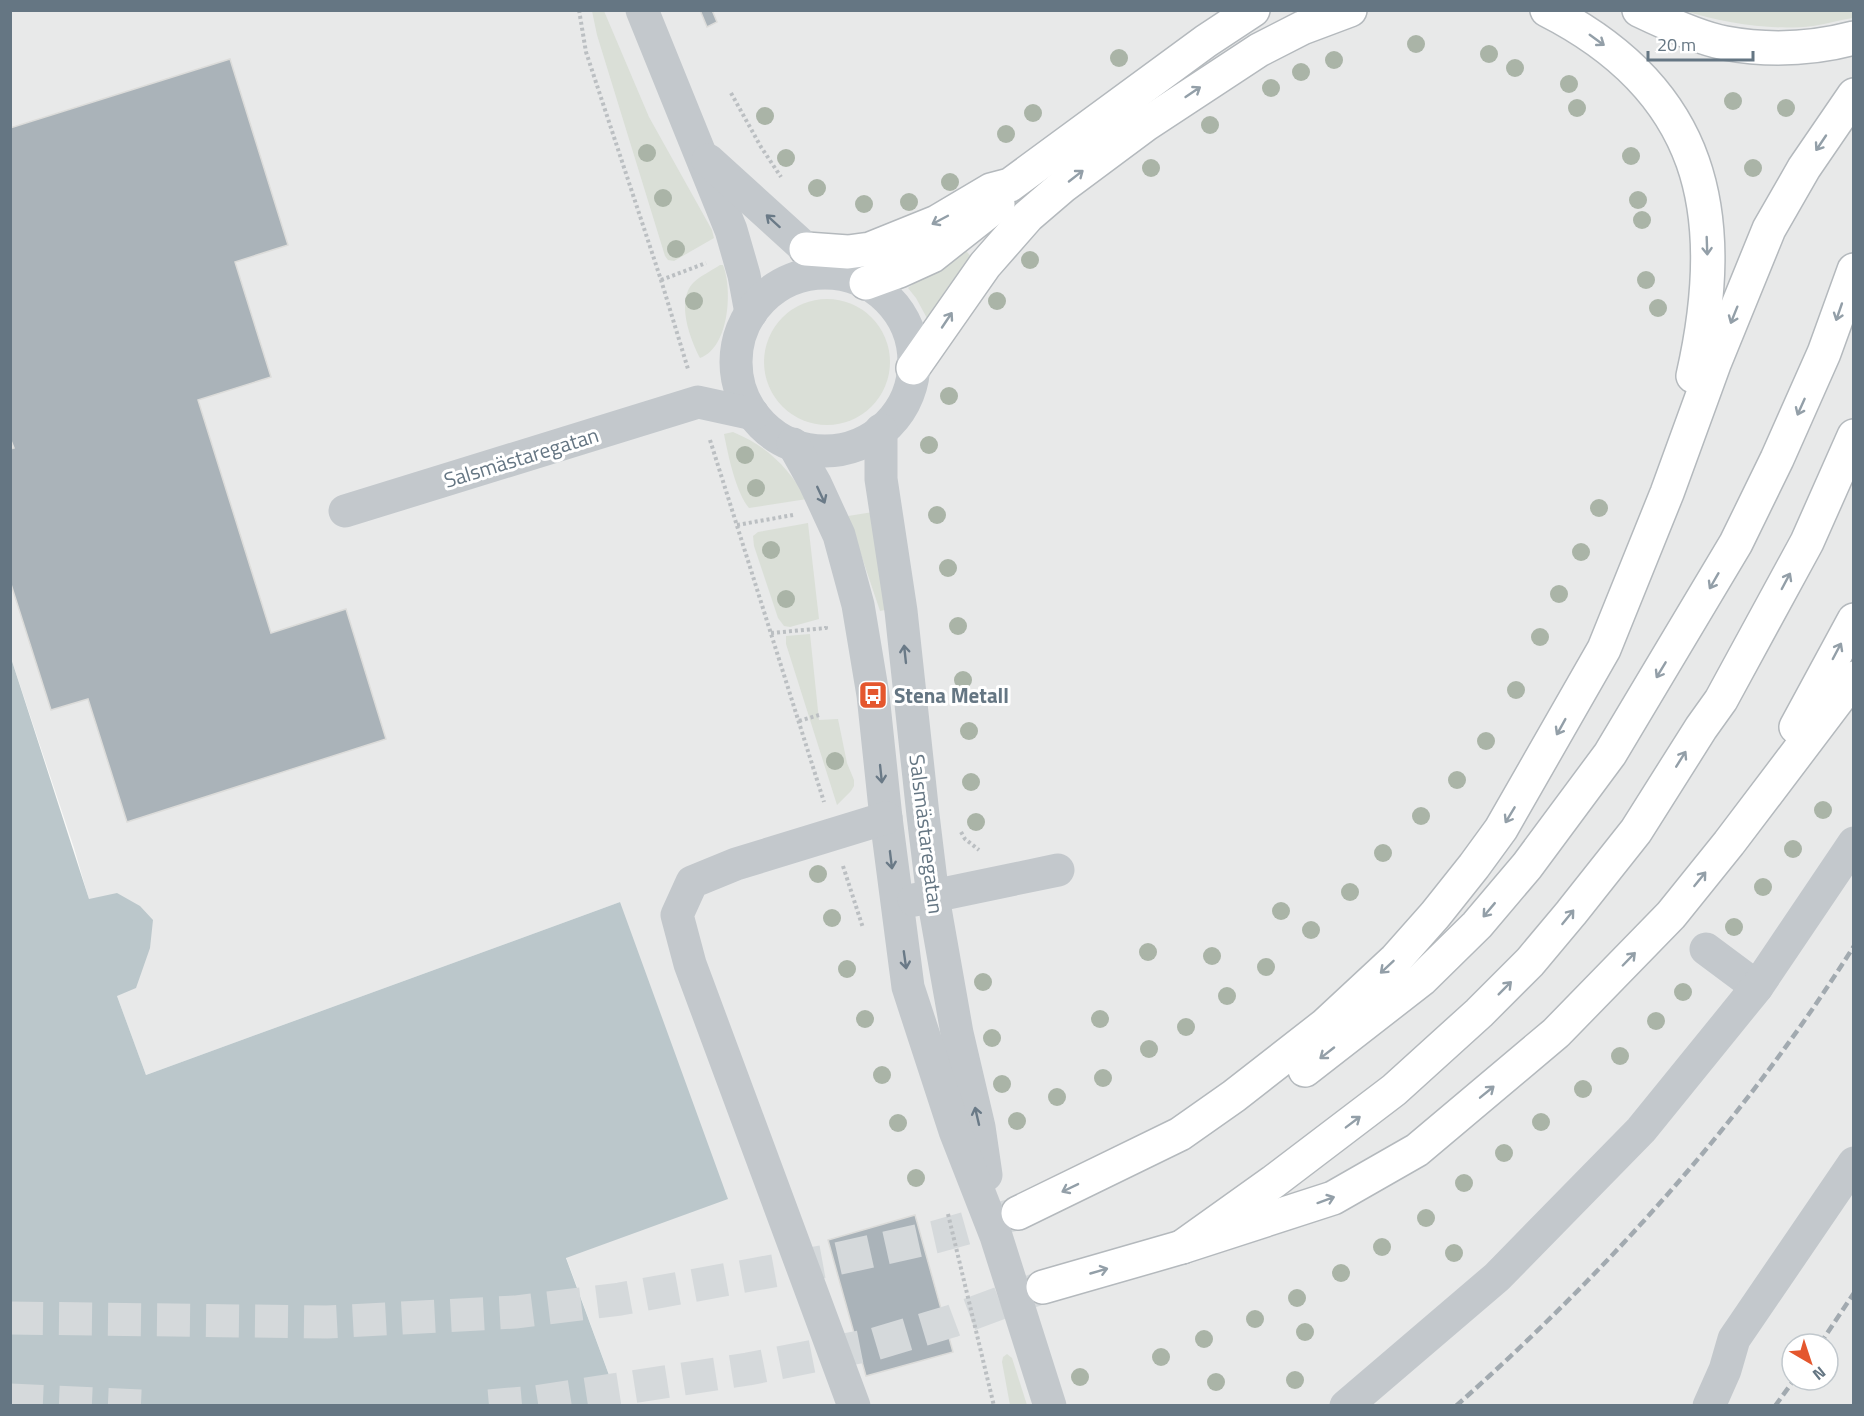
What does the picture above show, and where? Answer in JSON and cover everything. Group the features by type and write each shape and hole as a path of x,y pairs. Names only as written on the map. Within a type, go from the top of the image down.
{"highway":[{"path":"806,249 848,252 870,249 937,222 991,190 1010,185 1124,103 1206,40 1253,10"},
{"path":"1124,103 1276,10"},
{"path":"913,368 985,265 1028,216 1063,186 1145,125 1259,50 1302,28 1350,10"},
{"path":"1547,10 1578,26 1641,76 1668,110 1682,133 1695,167 1706,209 1707,278 1703,326 1694,374 1661,485 1604,649"},
{"path":"1639,10 1724,43 1793,48 1829,45 1854,38"},
{"path":"1007,1225 1180,1134 1234,1096 1325,1025 1396,958 1435,915 1501,829 1604,649 1667,493 1714,364 1769,229 1804,168 1854,95"},
{"path":"866,283 932,256 1001,202 1010,185"},
{"path":"1123,1163 1185,1142 1266,1099 1422,979 1477,925 1527,866 1610,754 1736,543 1777,459 1824,353 1854,270"},
{"path":"1182,1247 1394,1090 1523,970 1571,914 1636,831 1721,700 1807,542 1854,436"},
{"path":"1730,843 1854,620"},
{"path":"1043,1287 1182,1247 1333,1198 1417,1150 1499,1082 1580,1009 1671,915 1730,843 1854,678"}],"street":[{"path":"642,10 702,155 737,248 751,313"},
{"path":"702,155 833,273"},
{"path":"698,402 719,379 736,351 744,324 760,300 786,282 809,274 845,275 866,283 890,302 902,319 912,348 912,380 904,402 890,422 881,430 862,442 839,449 816,450 793,444 771,433 753,414 744,400 739,384 736,351"},
{"path":"698,402 753,414"},
{"name":"Salsmästaregatan","path":"345,511 698,402"},
{"name":"Salsmästaregatan","path":"881,430 881,479 901,610 933,897 957,1033 979,1126 1007,1225 1050,1406"},
{"name":"Salsmästaregatan","path":"793,444 828,509 842,545 858,605 873,695 908,987 955,1131 1007,1225"},
{"name":"Salsmästaregatan","path":"854,1406 690,964 677,915 692,882 736,864 886,818"},
{"path":"1346,1406 1497,1277 1641,1130 1757,987 1854,843"},
{"path":"897,902 933,897 1058,870"},
{"path":"1706,949 1757,987"},
{"path":"1709,1406 1725,1370 1734,1339 1854,1163"}],"path":[{"path":"579,10 586,52 661,280"},
{"path":"771,633 826,628 825,621"},
{"path":"800,721 819,715"}],"shaded area":[{"path":"1853,10 1853,18 1797,27 1765,27 1685,11"},
{"path":"10,11 1853,11 1853,1405 620,1405 566,1257 620,902 146,1075 117,996 74,848 11,658"},
{"path":"592,11 604,11 649,117 712,230 714,238 674,261 668,260 665,256 597,35"},
{"path":"963,247 972,258 945,291 928,320 908,288"},
{"path":"723,265 728,289 723,331 710,352 700,358 686,320 686,300 693,283"},
{"path":"827,299 851,304 871,318 885,338 890,362 885,386 871,406 851,420 827,425 803,420 783,406 769,386 764,362 769,338 783,318 803,304"},
{"path":"733,432 757,444 776,459 807,499 749,508 736,484 730,463 724,434"},
{"path":"873,512 890,609 880,611 848,516"},
{"path":"808,523 819,619 790,627 784,626 778,618 754,546 753,536 758,532"},
{"path":"810,634 819,720 838,719 847,763 854,780 851,791 837,805 786,644 786,636"},
{"path":"11,658 89,899 117,893 140,906 153,920 150,948 136,988 117,996 146,1075 620,902 728,1199 566,1258 620,1405 11,1405"},
{"path":"1007,1354 1012,1358 1027,1405 1010,1405 1002,1362 1003,1357"}],"building":[{"path":"700,10 712,10 717,22 707,27"},
{"path":"230,59 288,245 235,262 271,377 198,400 271,633 346,609 386,739 127,822 88,699 51,710 10,581 10,449 14,448 10,438 10,128"},
{"path":"915,1215 953,1352 866,1376 828,1240"}],"tunnel":[{"path":"10,1318 327,1322 515,1312 620,1299 827,1261 935,1237 1016,1214"},
{"path":"489,1406 535,1402 748,1369 875,1344 952,1321 1043,1287"},
{"path":"10,1400 143,1406"}],"railway":[{"path":"1456,1406 1567,1302 1671,1190 1767,1072 1812,1010 1854,946"},
{"path":"1828,1332 1854,1293"},
{"path":"1775,1406 1785,1392"}],"place":[{"name":"Stena Metall","path":"873,695"}]}
